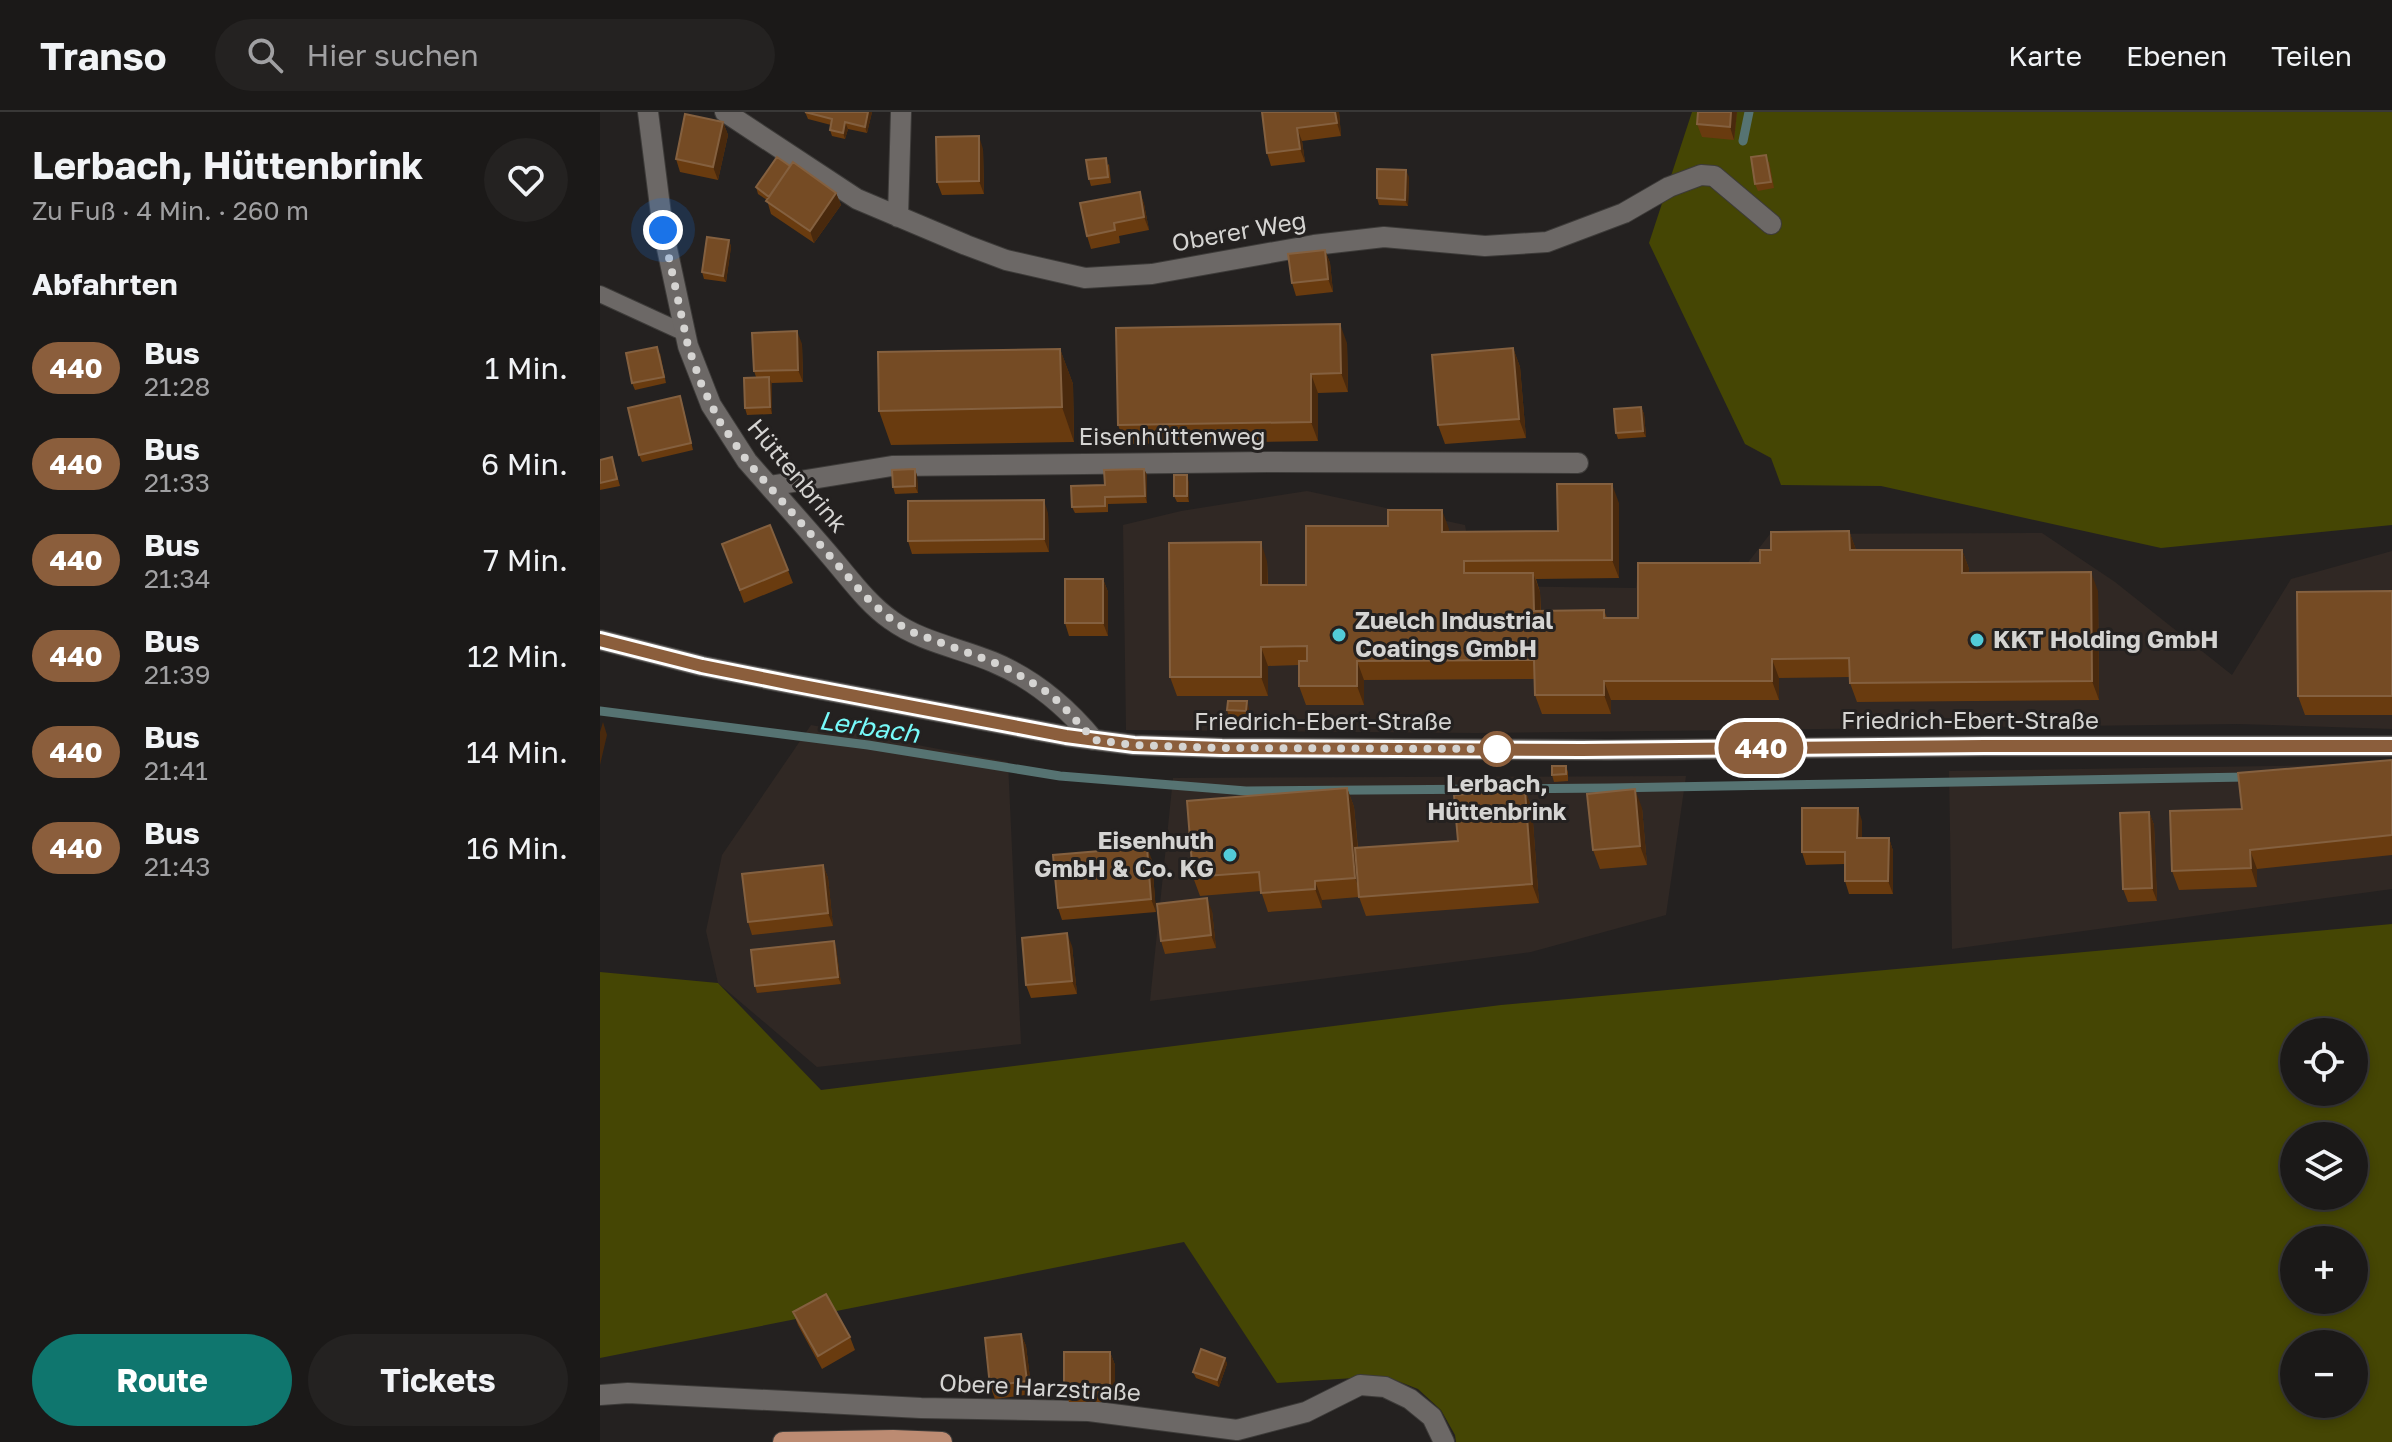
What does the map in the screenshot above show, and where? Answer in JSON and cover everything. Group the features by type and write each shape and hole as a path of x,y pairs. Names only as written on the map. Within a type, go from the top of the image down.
{"main road":[{"path":"783,1442 942,1442"}],"street":[{"name":"Hüttenbrink","path":"648,112 663,230 685,333 698,377 720,422 747,461 864,595 891,620 912,632 993,662 1024,678 1060,703 1094,740"},
{"name":"Oberer Weg","path":"725,112 857,199 1006,260 1097,278 1152,274 1314,245 1384,237 1485,246 1547,242 1624,213 1669,187 1701,175 1714,176 1771,224"},
{"path":"898,217 901,112"},
{"name":"Eisenhüttenweg","path":"769,486 892,466 1578,463"},
{"name":"Friedrich-Ebert-Straße","path":"600,640 777,681 1134,745 1609,750 2392,746"},
{"name":"Obere Harzstraße","path":"600,1395 643,1394 921,1408 1089,1411 1237,1430 1306,1412 1360,1385 1385,1387 1410,1399 1432,1417 1444,1442"}],"lane":[{"path":"600,294 685,333"}],"shaded area":[{"path":"1692,112 2392,112 2392,525 2161,548 1881,486 1781,485 1771,458 1745,444 1649,243"},
{"path":"1307,491 1465,525 1476,586 1636,588 1638,564 1743,569 1770,534 2042,533 2115,582 2232,675 2291,579 2392,551 2392,729 2238,724 1475,733 1126,730 1123,525 1181,511"},
{"path":"811,725 1008,762 1021,1044 817,1067 718,983 706,931 722,855"},
{"path":"2392,764 2392,889 1952,949 1949,771"},
{"path":"1686,776 1666,915 1531,952 1150,1001 1173,778"},
{"path":"2392,924 2392,1442 1456,1442 1441,1410 1418,1389 1385,1376 1277,1383 1184,1242 600,1358 600,972 718,983 821,1090 1501,1005"}],"building":[{"path":"805,112 868,112 865,127 845,122 843,133 830,130 832,119"},
{"path":"1262,112 1335,112 1337,123 1297,128 1300,149 1267,153"},
{"path":"1698,112 1731,112 1730,127 1697,124"},
{"path":"685,114 723,122 713,167 676,159"},
{"path":"979,136 979,181 937,182 936,137"},
{"path":"1766,155 1771,182 1755,184 1751,157"},
{"path":"777,157 790,166 769,197 756,187"},
{"path":"1106,158 1108,177 1089,179 1086,160"},
{"path":"793,162 836,193 810,231 766,201"},
{"path":"1377,169 1406,170 1405,200 1377,198"},
{"path":"1140,192 1144,217 1114,223 1115,230 1087,236 1080,203"},
{"path":"707,237 729,240 723,276 702,272"},
{"path":"1325,250 1328,279 1292,283 1288,254"},
{"path":"1340,324 1341,373 1311,374 1311,422 1118,425 1116,328"},
{"path":"797,331 798,370 754,371 752,333"},
{"path":"657,347 664,377 632,383 626,353"},
{"path":"1513,348 1519,419 1438,425 1432,355"},
{"path":"1060,349 1062,407 879,411 878,352"},
{"path":"769,377 770,407 745,408 744,378"},
{"path":"680,396 691,443 639,455 628,408"},
{"path":"1641,407 1643,431 1616,433 1614,409"},
{"path":"612,457 617,479 600,483 600,460"},
{"path":"915,469 915,486 893,487 892,470"},
{"path":"1144,469 1145,496 1105,497 1105,506 1072,507 1071,486 1105,485 1104,470"},
{"path":"1174,475 1187,475 1187,496 1174,496"},
{"path":"1557,484 1612,484 1612,560 1464,561 1464,573 1533,573 1534,611 1604,610 1604,618 1638,618 1638,563 1760,563 1760,550 1771,550 1771,532 1849,531 1850,550 1962,550 1962,573 2091,572 2092,681 1850,683 1849,658 1772,659 1772,681 1604,681 1604,695 1535,695 1534,660 1357,661 1357,686 1299,686 1299,661 1307,661 1307,646 1261,647 1261,677 1170,677 1169,543 1261,542 1261,585 1306,585 1306,526 1388,526 1388,510 1442,510 1442,532 1558,531"},
{"path":"1044,500 1044,539 908,541 908,501"},
{"path":"770,525 788,570 740,590 722,544"},
{"path":"1065,579 1103,579 1103,623 1065,623"},
{"path":"2392,591 2392,696 2298,696 2297,592"},
{"path":"1228,701 1247,701 1246,711 1227,710"},
{"path":"2392,760 2392,835 2250,850 2251,868 2172,871 2170,811 2242,809 2238,773"},
{"path":"1552,766 1566,766 1566,774 1552,775"},
{"path":"1347,788 1355,878 1315,881 1315,889 1261,893 1259,872 1193,877 1187,801"},
{"path":"1635,789 1640,846 1593,850 1587,794"},
{"path":"1525,790 1532,884 1359,897 1355,848 1458,841 1454,795"},
{"path":"1802,808 1858,808 1857,838 1889,838 1888,881 1845,881 1845,852 1802,852"},
{"path":"2149,812 2152,888 2123,889 2120,813"},
{"path":"1147,847 1151,899 1058,908 1053,855"},
{"path":"823,865 828,913 748,922 742,874"},
{"path":"1207,898 1211,935 1161,941 1157,904"},
{"path":"1067,933 1072,981 1026,985 1022,938"},
{"path":"834,941 838,977 755,986 751,950"},
{"path":"826,1294 850,1337 818,1356 793,1312"},
{"path":"1021,1334 1027,1381 990,1386 985,1338"},
{"path":"1201,1349 1225,1358 1217,1380 1193,1372"},
{"path":"1064,1352 1110,1352 1110,1389 1064,1389"}],"waterway":[{"path":"1743,141 1749,112"},
{"name":"Lerbach","path":"600,711 868,745 1060,776 1246,791 2247,777"}],"bus line":[{"name":"440","path":"600,640 702,666 792,684 1066,736 1134,745 1582,750 2392,746"}],"place":[{"name":"Zuelch Industrial Coatings GmbH","path":"1339,635"},
{"name":"KKT Holding GmbH","path":"1977,640"},
{"name":"Lerbach, Hüttenbrink","path":"1497,749"},
{"name":"Eisenhuth GmbH & Co. KG","path":"1230,855"}],"route":[{"path":"663,230 688,346 702,386 720,422 747,461 864,595 891,620 912,632 1014,672 1060,703 1094,740 1134,745 1222,748 1497,749"}]}
